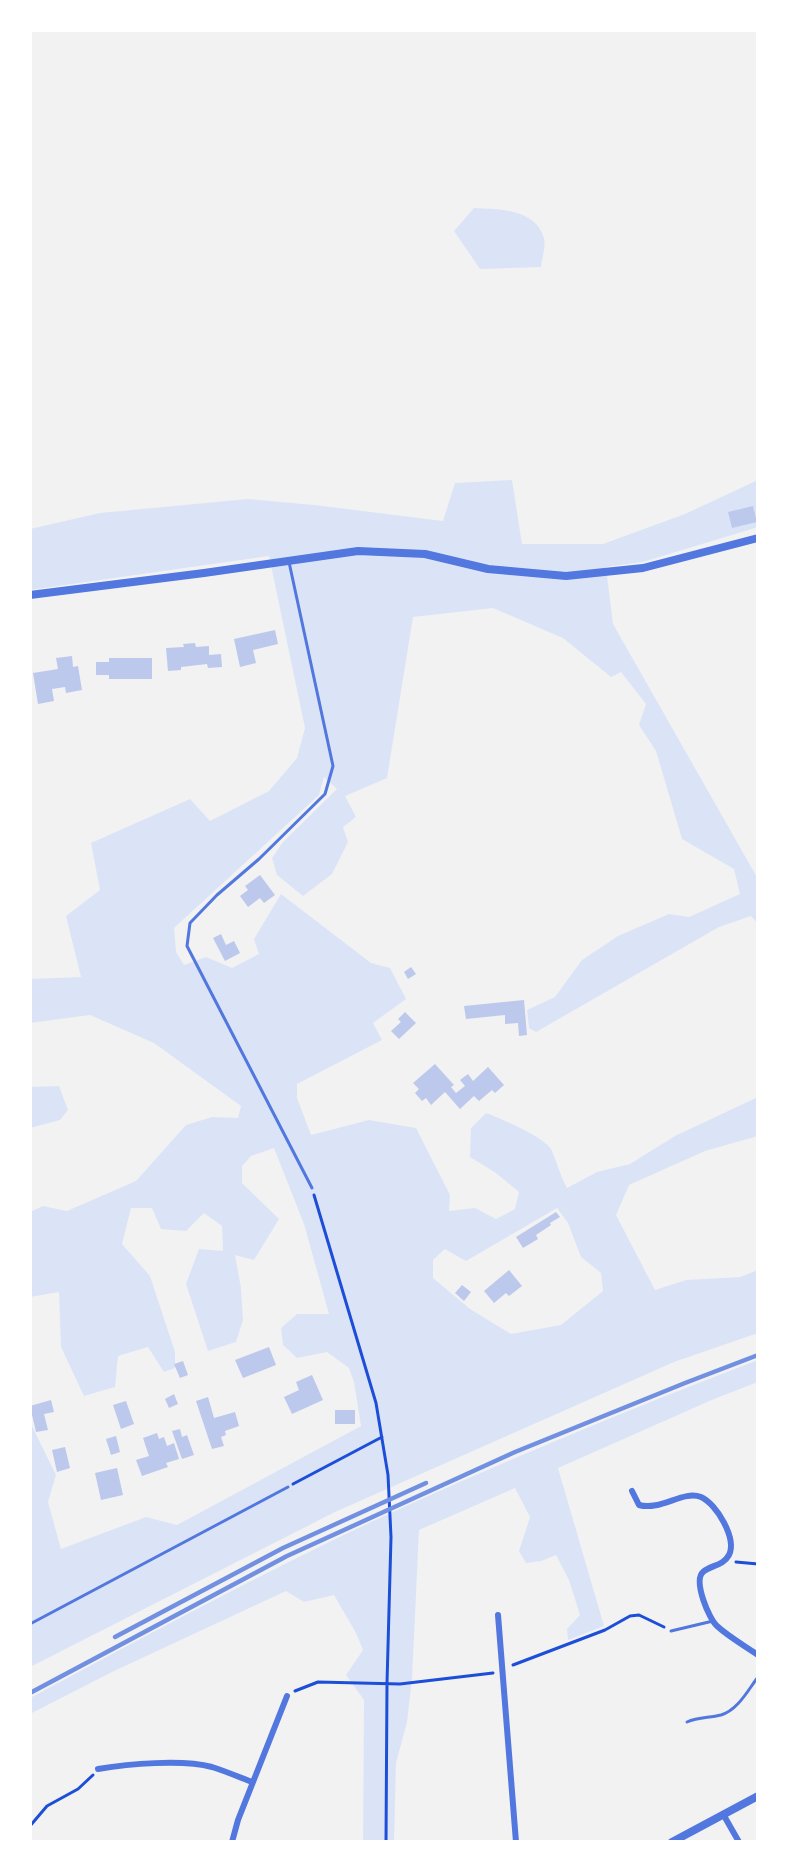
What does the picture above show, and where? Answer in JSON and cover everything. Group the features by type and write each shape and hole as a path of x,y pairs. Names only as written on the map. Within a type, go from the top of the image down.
{"street":[{"path":"30,595 358,550 425,554 488,569 566,576 643,568 758,538"},
{"path":"632,1491 639,1505 647,1507 688,1496 699,1496 708,1501 721,1516 728,1531 730,1554 724,1561 703,1572 698,1579 699,1589 716,1625 758,1655"},
{"path":"498,1615 516,1842"},
{"path":"232,1842 238,1820 286,1695"},
{"path":"98,1769 130,1763 197,1764 252,1782"},
{"path":"672,1842 758,1796"},
{"path":"723,1814 740,1842"}],"lane":[{"path":"288,561 333,766 325,794 190,923 187,946 312,1188"},
{"path":"30,1624 288,1486"},
{"path":"671,1631 713,1621"},
{"path":"687,1722 732,1711 758,1677"}],"path":[{"path":"312,1188 376,1403 388,1475 391,1537 386,1842"},
{"path":"288,1486 382,1437"},
{"path":"724,1561 758,1564"},
{"path":"286,1695 318,1682 387,1683 502,1671 605,1630 630,1616 639,1615 671,1631"},
{"path":"30,1826 47,1806 78,1789 98,1769"}],"shaded area":[{"path":"474,208 515,212 533,221 540,228 544,238 541,267 480,269 454,231"},
{"path":"512,480 522,544 603,544 685,514 758,480 758,527 643,562 606,567 613,624 758,879 758,924 751,916 719,927 536,1032 529,1028 527,1010 555,997 582,960 618,936 669,914 689,917 740,894 734,869 682,839 656,751 639,725 646,704 621,672 611,677 563,638 493,608 413,617 387,778 345,796 356,817 343,827 348,842 332,874 303,896 277,875 272,858 283,842 337,789 324,777 319,795 174,928 176,952 184,965 206,957 232,968 259,954 254,939 281,894 371,963 390,968 406,999 373,1023 382,1040 297,1084 297,1098 311,1135 369,1120 416,1128 450,1195 449,1211 475,1208 496,1219 515,1209 519,1192 496,1173 470,1157 471,1128 486,1113 521,1128 547,1144 567,1188 597,1172 630,1164 675,1136 758,1097 758,1136 705,1151 629,1185 616,1215 655,1290 686,1280 740,1277 758,1270 758,1333 674,1362 335,1512 30,1667 30,1422 56,1475 48,1502 61,1549 146,1517 177,1525 361,1426 354,1382 349,1368 327,1352 297,1358 283,1345 281,1328 297,1314 329,1314 304,1224 274,1148 251,1156 242,1166 242,1183 279,1219 254,1260 235,1255 241,1288 243,1320 236,1342 208,1351 186,1284 199,1249 223,1251 222,1226 204,1213 186,1231 161,1229 152,1208 131,1208 122,1244 150,1276 175,1352 175,1368 164,1372 148,1347 118,1356 115,1387 84,1396 61,1347 59,1292 30,1297 30,1212 43,1206 67,1211 136,1181 186,1125 212,1117 238,1118 241,1106 154,1043 90,1015 30,1023 30,979 81,977 66,916 100,890 91,843 190,799 210,821 269,791 297,758 305,728 269,556 30,590 30,529 100,513 248,499 443,521 455,483","holes":["557,1208 568,1223 581,1257 601,1273 603,1291 561,1325 511,1334 470,1309 433,1278 433,1260 445,1249 466,1261"]},
{"path":"59,1086 68,1110 60,1120 30,1128 30,1087"},
{"path":"758,1360 758,1382 558,1468 604,1626 568,1640 567,1629 580,1615 569,1580 556,1555 541,1561 526,1563 519,1551 530,1517 515,1488 419,1530 412,1679 407,1722 396,1763 394,1842 363,1842 364,1700 346,1675 363,1650 334,1595 304,1602 286,1591 112,1672 30,1714 30,1698 198,1608 326,1544 513,1459"}],"building":[{"path":"753,506 757,522 732,528 728,512"},
{"path":"275,630 278,644 253,650 256,663 240,667 234,639"},
{"path":"195,643 196,647 209,646 209,655 221,654 222,667 208,668 207,664 168,671 166,648 184,647 183,644"},
{"path":"72,656 73,667 78,666 82,690 66,693 65,687 52,689 54,701 38,704 33,673 58,669 56,658"},
{"path":"109,658 152,658 152,679 109,679 109,675 96,675 96,662 109,662"},
{"path":"260,875 275,895 264,903 260,898 248,907 240,896 248,890 245,886"},
{"path":"221,934 226,945 234,941 240,953 225,961 213,938"},
{"path":"411,967 416,974 408,979 404,972"},
{"path":"524,1000 527,1035 519,1036 518,1023 505,1024 505,1015 466,1019 464,1006"},
{"path":"405,1012 416,1023 399,1039 391,1031 401,1022 398,1019"},
{"path":"435,1064 454,1085 451,1087 456,1093 465,1086 460,1080 468,1074 473,1081 488,1067 504,1085 495,1093 492,1090 479,1101 474,1096 460,1109 445,1092 431,1105 426,1098 422,1101 415,1093 419,1089 413,1083"},
{"path":"556,1212 560,1217 536,1235 538,1239 523,1248 516,1237"},
{"path":"509,1270 522,1286 509,1296 506,1293 494,1303 484,1291"},
{"path":"462,1285 471,1292 464,1301 455,1293"},
{"path":"269,1347 276,1365 243,1378 235,1360"},
{"path":"183,1361 188,1375 180,1378 174,1364"},
{"path":"312,1375 323,1400 292,1414 284,1397 299,1390 296,1382"},
{"path":"174,1394 178,1404 169,1408 165,1399"},
{"path":"208,1397 214,1418 235,1412 239,1426 225,1431 226,1435 221,1437 224,1446 212,1449 196,1401"},
{"path":"51,1400 54,1412 44,1414 48,1430 36,1432 30,1406"},
{"path":"126,1401 134,1424 121,1429 113,1405"},
{"path":"335,1410 355,1410 355,1424 335,1424"},
{"path":"180,1429 182,1437 187,1435 194,1455 182,1459 172,1431"},
{"path":"157,1433 159,1439 164,1437 167,1446 174,1443 179,1459 166,1463 168,1467 142,1476 136,1460 149,1456 143,1438"},
{"path":"116,1436 120,1452 111,1455 106,1439"},
{"path":"65,1447 70,1468 57,1472 52,1450"},
{"path":"117,1468 123,1495 101,1500 95,1473"}],"railway":[{"path":"30,1693 287,1556 515,1452 758,1355"},
{"path":"115,1637 283,1548 426,1483"}]}
